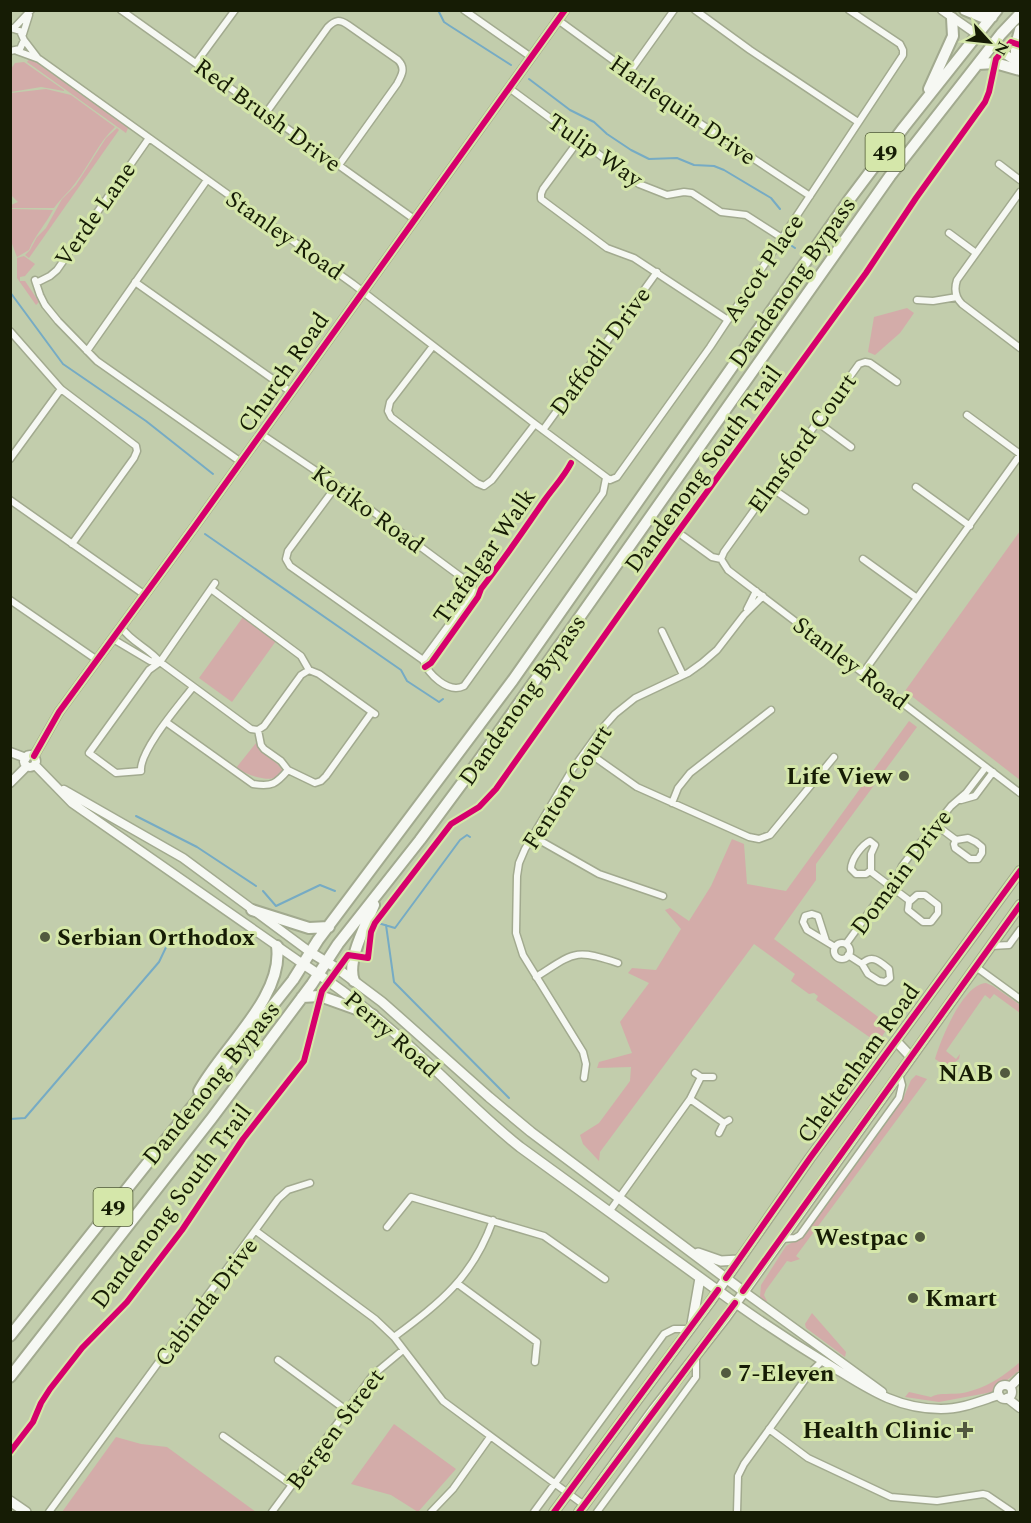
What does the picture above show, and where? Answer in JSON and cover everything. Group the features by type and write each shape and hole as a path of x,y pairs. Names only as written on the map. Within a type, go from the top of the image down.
{"highway":[{"path":"965,10 982,17 995,14"},
{"name":"Dandenong Bypass","path":"10,1336 248,1038 513,680 823,236 921,105 995,14"},
{"name":"Dandenong Bypass","path":"10,1377 212,1118 326,961 489,747 890,176 933,119 1020,14"},
{"path":"921,105 953,36 952,18"},
{"path":"978,64 1019,65 1016,45 1020,30"},
{"path":"354,981 351,974 353,957 378,894"},
{"path":"252,910 309,928 329,927"},
{"path":"185,1115 205,1079 269,991 278,959 277,946"},
{"path":"302,997 320,996 373,1015"}],"main road":[{"name":"Church Road","path":"10,783 30,761 58,712 145,595 565,10"},
{"path":"942,10 1019,65"},
{"name":"Perry Road","path":"10,752 30,761 72,802 332,982 431,1065 487,1121 520,1148 735,1303"},
{"name":"Perry Road","path":"58,788 183,858 310,952 354,981 408,1023 506,1112 743,1292"},
{"name":"Cheltenham Road","path":"554,1512 691,1328 1020,871"},
{"name":"Cheltenham Road","path":"581,1509 743,1292 1020,905"},
{"path":"896,1041 914,1053"},
{"path":"683,1245 713,1259 738,1260"},
{"path":"691,1328 700,1278"},
{"path":"743,1292 828,1351 892,1400"},
{"path":"735,1303 819,1359 866,1388 892,1400 919,1407 942,1409 1003,1396"},
{"path":"784,1337 792,1326"},
{"path":"819,1359 828,1351"},
{"path":"1020,1377 1010,1388 1002,1386 999,1390 1003,1396 1020,1408"}],"street":[{"name":"Red Brush Drive","path":"122,10 414,219"},
{"path":"196,63 235,10"},
{"path":"464,10 531,57"},
{"path":"629,73 675,10"},
{"path":"695,10 750,50 858,122"},
{"name":"Ascot Place","path":"610,479 617,477 728,320 901,58 903,50 897,42 849,10"},
{"path":"12,28 31,11"},
{"path":"13,52 22,46 31,11"},
{"name":"Harlequin Drive","path":"558,20 698,122 810,196"},
{"path":"266,113 332,23 342,21 358,31 398,60 403,72 397,84 339,165"},
{"name":"Stanley Road","path":"12,28 24,37 39,59 363,291 610,479"},
{"name":"Stanley Road","path":"13,52 39,59"},
{"name":"Tulip Way","path":"509,88 643,186 667,195 692,193 721,212 746,214 782,238"},
{"name":"Verde Lane","path":"87,351 45,305 35,281 50,276 57,270 149,138"},
{"path":"579,140 543,189 542,199 607,248 629,255 728,320"},
{"path":"999,164 1020,180"},
{"path":"207,180 87,351 97,361 241,462"},
{"path":"1020,192 957,280 955,290 957,297 966,308 1020,348"},
{"path":"949,233 976,253"},
{"name":"Daffodil Drive","path":"543,430 657,272"},
{"path":"135,282 291,392"},
{"path":"917,300 933,301 957,297"},
{"path":"10,331 61,389 133,442 137,451 72,544"},
{"path":"433,346 387,408 391,417 477,483 484,486 492,480 535,424"},
{"name":"Elmsford Court","path":"721,559 770,487 862,363 870,363 897,382"},
{"path":"10,459 61,389"},
{"path":"863,673 1020,454 967,415"},
{"path":"817,422 851,447"},
{"name":"Kotiko Road","path":"261,434 336,485 473,587 470,596 423,660"},
{"path":"336,485 288,551 286,559 290,566 423,660 427,671 449,687 459,689 465,686 603,494 610,479"},
{"path":"770,487 805,511"},
{"path":"916,487 969,526"},
{"path":"10,500 145,595"},
{"name":"Stanley Road","path":"683,536 712,557 721,559 728,570 1020,793"},
{"path":"863,559 917,598"},
{"path":"193,687 147,750 140,765 141,771 116,773 89,753 149,670 160,662 213,586 298,653 309,670 319,674 373,713 321,781 312,783 288,770 281,761 262,747 258,730"},
{"name":"Fenton Court","path":"744,615 756,591"},
{"name":"Fenton Court","path":"584,1078 586,1064 583,1052 519,948 516,933 517,870 521,856 561,788 607,722 624,706 646,692 694,669 717,650 744,615 763,597"},
{"path":"10,600 97,660"},
{"path":"121,627 126,635 193,687 247,726 258,730"},
{"path":"662,632 683,675"},
{"path":"113,639 150,661 160,662"},
{"path":"258,730 267,723 301,675 309,670"},
{"path":"672,803 678,788 690,773 771,710"},
{"path":"166,722 253,784 268,786 279,780 288,770"},
{"path":"586,751 637,787 749,837 765,838 770,835 834,757"},
{"name":"Domain Drive","path":"846,944 875,904 892,888 902,866 949,808 968,791 986,767"},
{"name":"Domain Drive","path":"957,801 975,796 993,772"},
{"path":"936,825 957,840 968,838 976,842 982,849 980,857 973,860 968,858 956,849 954,844 957,840"},
{"path":"532,836 599,874 663,896"},
{"path":"873,841 875,846 871,855 870,871 859,875 852,871 851,864 867,842 873,841"},
{"path":"860,851 871,855"},
{"path":"870,871 910,901"},
{"path":"917,895 925,896 938,905 938,913 932,921 924,922 909,911 910,901 917,895"},
{"path":"826,941 818,916 812,914 805,916 803,922 805,928 835,947"},
{"path":"990,946 1010,944 1020,930"},
{"path":"839,944 846,944 850,951 848,956 843,959 838,957 835,954 835,947 839,944"},
{"path":"536,977 566,958 579,954 598,956 618,963"},
{"path":"848,956 861,964 866,973 879,981 885,982 890,978 889,969 875,959 868,959 861,964"},
{"path":"976,967 1020,999"},
{"name":"Cheltenham Road","path":"781,1239 795,1238 800,1235 900,1098 902,1085 899,1074"},
{"path":"609,1212 690,1099 698,1075 713,1077"},
{"path":"690,1099 727,1121 719,1133"},
{"path":"256,1231 282,1194 309,1183"},
{"path":"387,1227 411,1197 544,1236 605,1279"},
{"path":"394,1337 458,1284 482,1248 493,1220"},
{"name":"Cabinda Drive","path":"49,1512 256,1231 356,1303 394,1337 442,1401 568,1494 581,1509"},
{"path":"458,1284 537,1342 535,1362"},
{"path":"534,1512 664,1334 674,1329 691,1328"},
{"name":"Bergen Street","path":"272,1512 373,1374 403,1350"},
{"name":"Cheltenham Road","path":"597,1512 696,1377 696,1356"},
{"path":"736,1512 738,1476 744,1464 819,1359"},
{"path":"278,1360 346,1410"},
{"path":"769,1429 815,1462 891,1497 937,1501 982,1494 1012,1512"},
{"path":"223,1436 292,1485"},
{"path":"430,1512 453,1490 490,1437"}],"shaded area":[{"path":"30,58 128,128 126,133 27,62"},
{"path":"24,62 64,91 41,87 11,92 11,69 15,63"},
{"path":"46,89 71,95 115,127 73,186 54,208 11,208 11,205 18,202 11,195 11,93"},
{"path":"117,128 119,130 29,258 25,255 46,228 62,199 76,185 106,138"},
{"path":"11,209 53,210 29,250 17,257 11,241"},
{"path":"24,256 35,264 25,276 20,277 20,281 25,281 39,302 36,305 17,278 17,258"},
{"path":"907,308 914,313 900,333 875,355 868,352 874,317"},
{"path":"1020,531 1020,780 905,691"},
{"path":"243,617 276,641 232,702 199,678"},
{"path":"909,721 917,727 816,864 816,880 774,939 889,1025 878,1043 816,1000 818,996 814,993 809,994 791,981 795,974 754,944 600,1152 599,1161 583,1144 580,1135 599,1123 630,1081 631,1067 597,1068 599,1062 632,1053 620,1022 649,983 628,973 632,968 656,970 681,929 665,910 670,908 689,921 711,886 732,839 744,844 747,884 786,891"},
{"path":"256,743 282,770 279,777 269,779 257,777 236,768"},
{"path":"986,983 1020,1005 1020,1013 994,994 990,999 985,995 946,1051 956,1059 960,1054 959,1059 951,1065 943,1064 935,1059 954,1014 969,992"},
{"path":"916,1075 927,1079 796,1256 800,1259 787,1261 766,1290 764,1295 767,1301 765,1302 760,1297 761,1285 786,1246 803,1236 903,1099 911,1080"},
{"path":"812,1313 846,1352 845,1357 806,1328 805,1324"},
{"path":"1020,1362 1020,1370 992,1392 939,1402 905,1397 909,1392 931,1397 972,1391 994,1381"},
{"path":"394,1424 456,1469 418,1512 391,1495 351,1484"},
{"path":"116,1437 141,1444 167,1447 256,1512 62,1512"}],"waterway":[{"path":"438,10 444,22 511,65"},
{"path":"529,79 570,110 594,122 631,150 649,159 677,158 694,165 714,166 771,198 780,209"},
{"path":"789,244 795,248"},
{"path":"10,292 63,364 146,421 213,474"},
{"path":"205,534 401,670 407,681 439,702 443,699"},
{"path":"136,816 197,847 256,886"},
{"path":"378,923 395,928 460,840 467,835 470,837"},
{"path":"263,891 276,906 320,885 335,891"},
{"path":"386,925 394,982 509,1098"},
{"path":"10,1119 25,1118 159,962 169,941 233,939 241,934"}],"cycle path":[{"path":"34,756 59,712 565,10"},
{"name":"Dandenong South Trail","path":"10,1452 33,1422 50,1389 82,1348 127,1302 182,1230 243,1139 304,1061 322,991 348,955 368,958 371,932 375,923 451,824 479,807 496,789 672,540 866,273 916,198 985,102 996,59 1011,42 1020,45"},
{"name":"Trafalgar Walk","path":"425,667 431,663 571,463"},
{"path":"726,1278 810,1158 1020,871"},
{"path":"743,1291 1020,905"},
{"path":"554,1512 718,1290"},
{"path":"579,1512 735,1303"}],"place":[{"name":"Life View","path":"904,776"},
{"name":"Serbian Orthodox","path":"45,937"},
{"name":"NAB","path":"1005,1073"},
{"name":"Westpac","path":"920,1237"},
{"name":"Kmart","path":"913,1298"},
{"name":"7-Eleven","path":"726,1373"},
{"name":"Health Clinic","path":"965,1430"}]}
